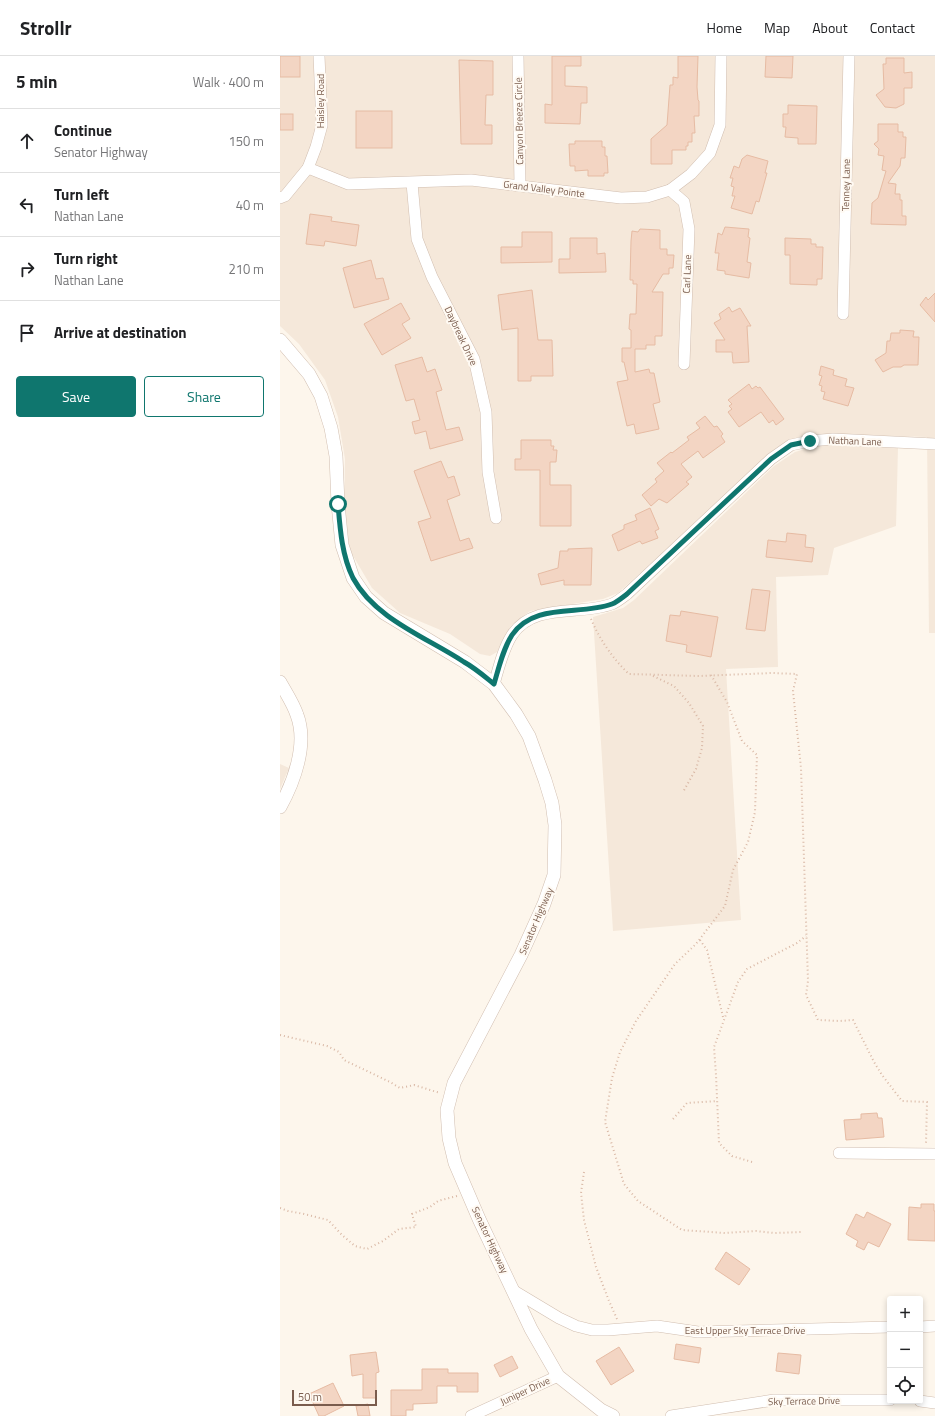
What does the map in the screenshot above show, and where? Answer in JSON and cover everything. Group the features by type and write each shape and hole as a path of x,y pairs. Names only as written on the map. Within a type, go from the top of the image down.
{"street":[{"name":"Haisley Road","path":"308,168 322,125 320,56"},
{"name":"Canyon Breeze Circle","path":"518,56 520,186"},
{"name":"Grand Valley Pointe","path":"308,168 348,184 471,180 621,198 647,198 670,190 691,174 710,154 720,125 721,56"},
{"name":"Tenney Lane","path":"843,314 848,56"},
{"path":"280,198 285,196 308,168"},
{"name":"Daybreak Drive","path":"412,183 417,239 432,277 474,359 486,412 488,472 496,518"},
{"name":"Carl Lane","path":"670,190 684,202 689,229 684,364"},
{"name":"Senator Highway","path":"280,340 309,374 321,396 329,421 336,456 338,504 342,545 353,578 366,597 384,613 465,662 494,684 516,714 529,736 546,780 552,803 555,825 554,875 544,904 521,955 454,1083 447,1110 449,1138 455,1163 479,1218 531,1328 558,1376 600,1413 613,1416"},
{"name":"Nathan Lane","path":"494,684 503,652 513,634 523,623 537,615 588,609 612,604 627,594 771,459 791,445 810,441 834,439 935,444"},
{"path":"280,682 298,716 301,738 297,769 280,807"},
{"path":"839,1153 931,1154"},
{"name":"East Upper Sky Terrace Drive","path":"514,1291 559,1318 576,1326 592,1330 657,1326 698,1332 887,1327"},
{"path":"923,1327 935,1326"},
{"name":"Juniper Drive","path":"470,1416 558,1376"},
{"name":"Sky Terrace Drive","path":"671,1416 774,1400 887,1400"},
{"path":"923,1401 935,1403"}],"path":[{"path":"588,609 600,639 620,666 629,674 797,674 793,691 801,768 808,981 806,996 813,1013 818,1020 853,1020 874,1062 902,1101 927,1102 931,1154"},
{"path":"652,675 674,686 689,703 703,726 702,748 696,769 683,792"},
{"path":"711,675 727,702 742,741 757,755 755,812 748,842 733,870 725,906 700,940 675,964 636,1021 620,1052 612,1078 605,1122 624,1184 638,1201 682,1230 725,1233 756,1231 774,1233 803,1232"},
{"path":"752,1162 732,1156 719,1142 714,1047 723,1018 738,982 747,969 797,943 806,936"},
{"path":"700,940 707,950 723,1018"},
{"path":"280,1036 327,1046 339,1052 344,1060 400,1088 414,1085 451,1097"},
{"path":"673,1119 686,1103 717,1101"},
{"path":"584,1172 581,1193 586,1227 596,1267 608,1301 622,1329"},
{"path":"280,1208 328,1220 355,1246 367,1249 399,1229 416,1227 412,1214 430,1207 438,1201 468,1193"}],"shaded area":[{"path":"280,56 935,56 935,633 929,633 927,437 829,434 799,437 783,444 618,593 603,599 530,611 511,626 497,652 490,656 480,654 450,634 400,613 372,588 349,549 344,522 345,459 338,417 325,380 299,344 280,326"},
{"path":"819,445 898,448 896,526 834,548 828,575 776,577 778,667 726,669 741,920 613,931 593,617 623,608 634,600 774,466 795,452"},
{"path":"280,764 289,768 280,789"}],"building":[{"path":"280,56 300,56 300,77 280,77"},
{"path":"552,56 581,56 581,66 565,66 565,86 587,87 587,103 581,103 580,124 545,123 545,104 552,105"},
{"path":"678,56 698,56 697,87 699,116 694,116 695,133 692,133 692,142 688,142 686,150 672,150 672,164 651,164 651,139 667,125 670,85 673,85 673,77 678,78"},
{"path":"766,56 793,56 792,78 765,77"},
{"path":"886,58 904,58 904,73 912,72 912,88 904,88 904,104 896,108 885,107 876,95 884,89 883,64 886,64"},
{"path":"459,60 493,61 493,95 486,95 485,125 492,125 492,144 461,144"},
{"path":"788,105 817,106 816,144 798,144 798,138 785,137 786,127 783,127 783,114 788,114"},
{"path":"356,111 392,111 392,148 356,148"},
{"path":"280,114 293,114 293,130 280,130"},
{"path":"878,124 898,124 898,132 903,132 903,137 906,137 905,158 901,158 900,166 888,183 896,184 895,194 900,194 900,200 902,200 902,216 906,216 906,225 871,224 872,203 878,198 886,171 882,170 884,156 878,155 879,149 874,144 878,141"},
{"path":"575,141 602,141 602,147 605,147 605,156 607,156 608,173 604,173 604,176 588,176 588,170 575,171 575,166 570,166 569,144 575,144"},
{"path":"747,155 768,161 765,173 767,173 759,202 756,201 752,214 731,208 735,196 732,196 734,187 731,186 733,178 730,178 734,166 739,168 742,159"},
{"path":"310,214 332,217 331,221 359,225 356,246 325,241 324,246 306,244"},
{"path":"725,227 749,229 748,237 750,238 747,262 751,263 749,278 725,274 725,271 717,270 719,253 715,253 718,233 722,235"},
{"path":"640,229 660,230 660,249 667,249 667,255 674,255 673,268 669,268 669,274 663,274 652,292 663,292 662,336 655,336 655,345 646,345 646,349 635,349 635,372 649,369 650,373 654,373 660,402 653,404 659,429 636,434 634,424 627,426 617,382 628,380 624,362 622,362 622,348 631,348 631,330 629,329 630,314 636,314 637,284 633,284 633,280 630,280 631,241 632,231 638,232"},
{"path":"522,232 552,232 552,262 501,263 501,247 522,247"},
{"path":"570,238 597,238 597,254 605,253 606,272 559,273 559,259 570,259"},
{"path":"785,238 811,239 811,244 816,244 816,247 823,247 822,279 817,279 817,285 790,284 790,255 785,255"},
{"path":"371,260 376,279 383,278 389,299 354,308 343,268"},
{"path":"532,290 538,340 552,340 553,376 531,376 531,381 518,381 518,328 502,330 498,295"},
{"path":"935,293 935,322 920,305 926,297 928,300"},
{"path":"401,303 410,319 402,324 411,338 382,355 364,324"},
{"path":"729,307 732,312 740,308 751,326 747,326 749,362 733,363 732,352 716,352 716,340 725,340 714,323 721,319 719,314"},
{"path":"900,330 914,331 913,337 919,337 918,365 893,367 883,372 875,360 886,353 887,341 890,341 891,333 900,333"},
{"path":"422,357 427,372 435,369 442,390 436,392 446,430 459,427 463,440 430,449 426,431 415,434 412,422 420,420 414,399 406,401 395,365"},
{"path":"821,366 834,370 833,375 847,379 845,386 854,388 848,406 823,399 825,392 821,391 822,386 819,385 822,376 819,375"},
{"path":"749,384 752,389 756,386 758,388 760,387 784,419 776,425 773,420 769,423 761,412 739,427 728,412 732,409 729,406 732,404 728,400"},
{"path":"705,416 714,427 717,426 723,434 721,436 725,442 703,458 698,451 681,464 692,477 686,482 689,484 667,503 659,499 651,506 642,495 657,482 655,479 664,471 657,463 689,440 687,437 700,428 696,423"},
{"path":"521,440 551,440 551,446 554,446 553,450 557,450 556,462 550,462 550,485 571,485 571,526 540,526 540,470 515,470 515,459 521,459"},
{"path":"441,461 448,478 454,476 460,495 447,500 460,541 469,538 473,548 431,561 418,522 431,518 414,471"},
{"path":"650,508 659,529 655,531 658,538 642,544 640,541 618,551 612,535 624,529 624,525 637,520 635,515"},
{"path":"787,533 806,535 805,547 814,548 812,562 766,557 768,540 786,542"},
{"path":"592,548 591,585 564,585 564,580 541,585 538,574 558,568 560,551 568,551 568,549"},
{"path":"752,589 770,591 765,631 746,629"},
{"path":"681,611 718,617 711,657 686,652 687,645 666,641 670,615 680,616"},
{"path":"877,1113 878,1118 882,1118 884,1137 846,1140 844,1120 861,1119 861,1114"},
{"path":"921,1204 934,1204 935,1241 908,1240 909,1207 921,1208"},
{"path":"867,1212 891,1224 879,1247 868,1242 864,1250 856,1246 858,1241 846,1234 856,1214 864,1218"},
{"path":"726,1252 750,1269 739,1285 715,1269"},
{"path":"676,1344 701,1348 699,1363 674,1359"},
{"path":"619,1347 634,1371 611,1385 596,1361"},
{"path":"376,1352 379,1372 376,1373 376,1398 363,1398 363,1374 352,1376 350,1355"},
{"path":"778,1353 801,1355 799,1374 776,1371"},
{"path":"512,1356 518,1368 500,1377 494,1365"},
{"path":"422,1369 448,1369 448,1373 478,1373 478,1392 457,1392 457,1386 437,1386 437,1403 413,1404 413,1410 406,1410 406,1416 391,1416 391,1390 422,1390"},
{"path":"333,1383 344,1406 324,1416 319,1416 309,1394"},
{"path":"368,1404 370,1416 358,1416 356,1406"}],"route":[{"path":"338,504 342,545 353,578 366,597 384,613 465,662 494,684 503,652 513,634 523,623 537,615 588,609 612,604 627,594 771,459 791,445 810,441"}]}
